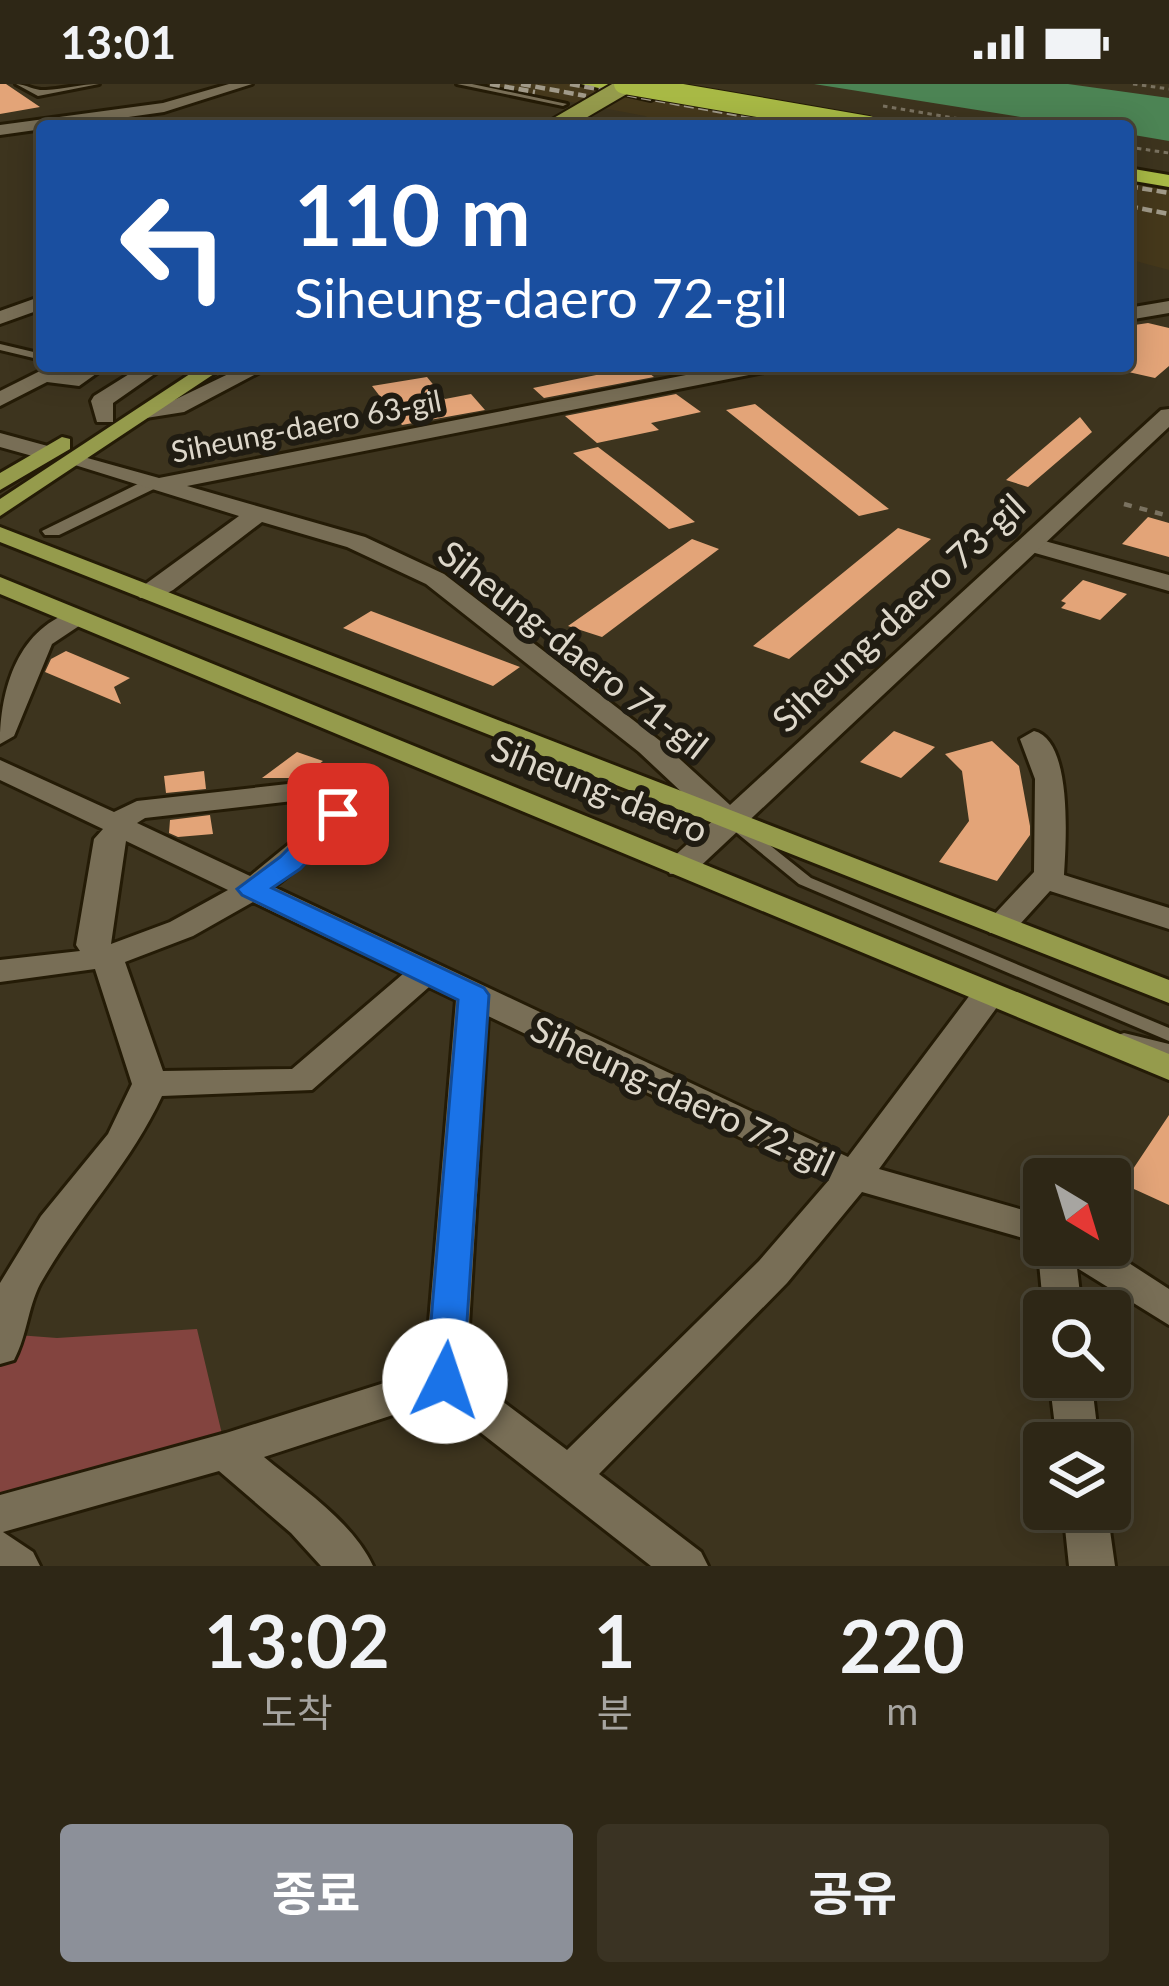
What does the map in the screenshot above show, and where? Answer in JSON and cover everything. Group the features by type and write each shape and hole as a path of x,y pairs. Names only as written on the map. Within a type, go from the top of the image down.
{"highway":[{"path":"590,84 799,120"},
{"path":"626,84 834,120"},
{"path":"1134,172 1169,178"}],"main road":[{"path":"566,120 626,84"},
{"path":"585,120 645,84"},
{"path":"0,483 174,372"},
{"path":"0,509 207,372"},
{"name":"Siheung-daero","path":"0,534 1169,992"},
{"name":"Siheung-daero","path":"0,585 1169,1068"}],"street":[{"path":"71,120 164,107 245,84"},
{"path":"0,130 36,125"},
{"path":"4,313 36,304"},
{"path":"1134,313 1169,307"},
{"path":"0,400 51,372"},
{"path":"61,372 116,392"},
{"path":"105,417 102,401 147,372"},
{"path":"146,412 176,407 230,372"},
{"path":"190,398 248,372"},
{"name":"Siheung-daero 63-gil","path":"73,461 155,484 733,372"},
{"name":"Siheung-daero 73-gil","path":"680,866 1169,415"},
{"path":"0,440 47,453"},
{"path":"52,531 155,484"},
{"name":"Siheung-daero 71-gil","path":"155,484 356,542 434,579 650,746 730,821"},
{"path":"149,593 180,578 237,527 260,513"},
{"path":"1030,544 1169,583"},
{"path":"0,736 40,640 78,618"},
{"path":"1001,926 1045,879 1051,833 1050,779 1034,739"},
{"name":"Siheung-daero 72-gil","path":"0,769 854,1176 1023,1224"},
{"path":"0,971 107,957 170,935 252,889 319,837 356,792 342,787 137,809 109,839 92,945 107,957 151,1084 123,1141 55,1226 19,1284 0,1348"},
{"path":"1045,879 1169,919"},
{"path":"151,1084 300,1082 426,972"},
{"path":"445,1381 473,995"},
{"path":"570,1475 773,1272 854,1176 988,995"},
{"path":"1103,1266 1169,1309"},
{"path":"0,1514 226,1451 445,1381"},
{"path":"445,1381 685,1566"},
{"path":"226,1451 307,1520 350,1566"},
{"path":"1088,1530 1092,1566"},
{"path":"0,1551 17,1566"}],"lane":[{"path":"20,84 38,94 95,84"},
{"path":"461,84 563,104"},
{"path":"0,347 36,362"},
{"path":"730,821 805,881 1169,1035"},
{"path":"1063,1024 1169,1050"}],"path":[{"path":"1133,84 1169,89"},
{"path":"940,116 950,120"},
{"path":"1134,148 1169,153"},
{"path":"1124,504 1169,516"}],"shaded area":[{"path":"476,84 597,84 800,120 653,120"},
{"path":"814,84 1068,84 1169,98 1169,141 1134,135 1134,120 1040,120"},
{"path":"1134,178 1169,184 1169,270 1134,261"},
{"path":"197,1329 226,1451 0,1514 0,1348 4,1334 57,1338"}],"building":[{"path":"0,84 6,84 40,107 0,114"},
{"path":"1134,325 1169,328 1169,366 1155,378 1128,372 1134,372"},
{"path":"611,372 648,372 654,377 544,398 533,388"},
{"path":"427,377 445,399 471,394 485,410 402,425 372,386"},
{"path":"676,394 701,412 651,423 659,430 597,443 565,416"},
{"path":"755,404 889,509 859,516 726,410"},
{"path":"1080,417 1092,432 1028,487 1006,480"},
{"path":"598,447 695,522 669,529 573,453"},
{"path":"1148,517 1169,523 1169,557 1122,544"},
{"path":"898,528 931,539 789,659 753,646"},
{"path":"692,539 719,549 602,637 568,626"},
{"path":"1083,580 1127,594 1100,620 1061,608 1066,603 1061,601"},
{"path":"371,611 520,667 493,686 343,628"},
{"path":"66,651 130,678 114,687 121,704 45,672 51,659"},
{"path":"894,731 935,747 901,778 860,762"},
{"path":"992,741 1019,766 1030,826 1030,835 997,881 939,862 969,821 962,771 945,754"},
{"path":"297,752 323,761 302,778 262,778"},
{"path":"204,771 206,789 166,793 164,776"},
{"path":"210,815 213,834 178,837 169,833 170,820"},
{"path":"1169,1115 1169,1205 1131,1188 1131,1172"}],"railway":[{"path":"490,84 535,92"},
{"path":"521,84 586,96"},
{"path":"570,84 768,120"},
{"path":"1134,187 1169,193"},
{"path":"1134,207 1169,214"}],"route":[{"path":"338,814 290,863 252,889 473,995 445,1381"}]}
